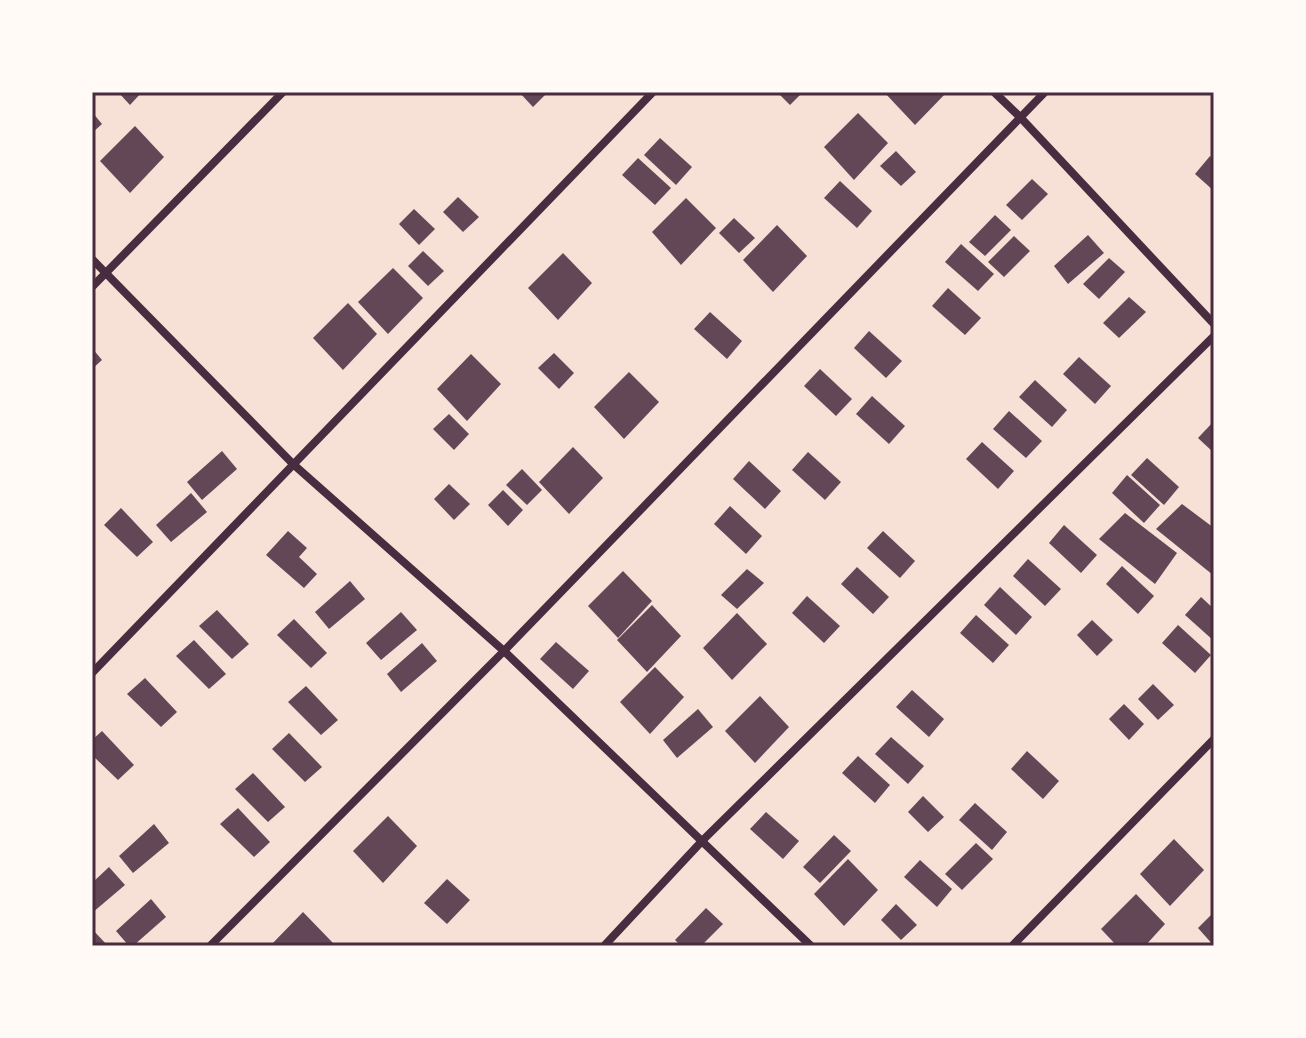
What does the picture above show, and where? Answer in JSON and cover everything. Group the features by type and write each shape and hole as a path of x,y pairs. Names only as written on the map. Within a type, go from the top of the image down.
{"street":[{"path":"92,287 283,92"},
{"path":"92,673 653,92"},
{"path":"994,92 1214,324"},
{"path":"210,946 504,651 1045,92"},
{"path":"92,259 293,464 504,651 811,946"},
{"path":"604,946 703,840 1214,336"},
{"path":"1012,946 1214,739"}],"building":[{"path":"118,92 142,92 130,105"},
{"path":"519,92 548,92 533,107"},
{"path":"777,92 803,92 790,105"},
{"path":"884,92 947,92 915,125"},
{"path":"92,112 102,124 92,133"},
{"path":"858,113 888,143 854,180 824,147"},
{"path":"135,126 164,157 130,193 100,161"},
{"path":"660,138 692,167 676,185 644,155"},
{"path":"896,151 916,172 901,186 880,166"},
{"path":"1210,156 1214,160 1214,191 1195,174"},
{"path":"638,158 671,188 655,205 622,175"},
{"path":"1032,179 1048,194 1022,220 1006,205"},
{"path":"840,181 872,211 857,228 824,198"},
{"path":"458,197 479,217 463,232 443,212"},
{"path":"686,198 716,228 681,265 652,232"},
{"path":"414,209 435,229 419,245 399,224"},
{"path":"995,215 1011,230 985,256 969,242"},
{"path":"734,218 755,238 739,253 719,233"},
{"path":"777,225 807,256 773,292 743,260"},
{"path":"1088,235 1104,253 1068,284 1054,266"},
{"path":"1014,236 1030,251 1004,277 988,262"},
{"path":"961,244 994,274 978,291 945,262"},
{"path":"423,251 444,271 428,286 408,266"},
{"path":"563,253 592,283 558,320 528,288"},
{"path":"1109,258 1125,272 1099,299 1083,284"},
{"path":"393,268 423,298 388,334 358,302"},
{"path":"948,288 981,318 965,335 932,306"},
{"path":"1129,297 1146,312 1119,338 1103,323"},
{"path":"348,303 377,334 343,370 313,338"},
{"path":"710,312 742,341 727,359 694,329"},
{"path":"869,331 902,361 886,378 854,348"},
{"path":"92,348 102,360 92,369"},
{"path":"554,353 574,373 559,389 538,368"},
{"path":"471,354 501,384 467,421 437,389"},
{"path":"1079,357 1111,386 1095,404 1063,374"},
{"path":"820,369 852,399 836,416 804,386"},
{"path":"629,372 659,402 624,439 594,407"},
{"path":"1035,380 1067,410 1052,427 1019,397"},
{"path":"872,396 905,426 889,444 856,414"},
{"path":"1009,411 1042,441 1026,458 993,429"},
{"path":"449,414 469,434 454,450 433,429"},
{"path":"1214,421 1214,453 1198,438"},
{"path":"982,442 1014,471 998,489 966,459"},
{"path":"573,447 603,478 569,514 539,482"},
{"path":"222,451 237,469 202,500 187,482"},
{"path":"808,452 841,482 825,500 792,470"},
{"path":"1147,458 1179,487 1164,505 1131,475"},
{"path":"749,461 781,491 765,509 733,479"},
{"path":"522,469 542,490 527,505 506,485"},
{"path":"1127,475 1160,505 1144,523 1112,493"},
{"path":"449,484 470,504 454,520 434,499"},
{"path":"503,490 523,510 508,526 488,505"},
{"path":"191,493 207,512 171,542 156,525"},
{"path":"1182,504 1214,528 1213,575 1156,529"},
{"path":"730,506 762,536 746,554 714,524"},
{"path":"121,508 153,542 137,557 104,525"},
{"path":"1125,513 1177,553 1155,584 1099,539"},
{"path":"1064,525 1097,555 1081,573 1049,543"},
{"path":"288,531 307,548 299,557 317,574 304,588 266,555"},
{"path":"883,531 915,561 900,578 867,548"},
{"path":"1028,559 1061,589 1045,606 1013,576"},
{"path":"1122,566 1154,596 1138,614 1106,584"},
{"path":"857,567 889,597 873,614 841,584"},
{"path":"747,569 764,583 737,609 721,595"},
{"path":"623,571 652,601 618,638 588,606"},
{"path":"350,581 365,599 329,629 315,612"},
{"path":"1000,587 1032,617 1016,635 984,605"},
{"path":"807,596 840,626 824,643 792,613"},
{"path":"1201,597 1214,609 1214,641 1185,615"},
{"path":"652,605 681,636 647,672 617,640"},
{"path":"217,610 249,644 232,659 199,626"},
{"path":"401,612 417,630 381,660 366,643"},
{"path":"737,613 767,644 732,680 703,648"},
{"path":"976,615 1009,645 993,663 960,633"},
{"path":"294,619 327,653 311,668 277,635"},
{"path":"1092,620 1113,640 1097,656 1077,635"},
{"path":"1178,625 1211,655 1195,673 1162,643"},
{"path":"194,640 226,674 209,689 176,656"},
{"path":"556,642 589,671 573,689 540,659"},
{"path":"422,643 437,661 401,692 387,674"},
{"path":"655,667 684,697 650,734 620,702"},
{"path":"145,678 177,712 161,727 127,694"},
{"path":"1153,684 1174,705 1158,720 1138,699"},
{"path":"306,686 338,720 321,735 288,702"},
{"path":"912,690 944,719 929,737 896,707"},
{"path":"760,696 789,727 755,763 725,731"},
{"path":"1124,704 1144,724 1129,740 1109,719"},
{"path":"698,709 713,727 677,758 663,740"},
{"path":"102,731 134,765 118,780 92,755 92,740"},
{"path":"289,733 322,767 305,782 272,749"},
{"path":"891,737 924,766 908,784 875,754"},
{"path":"1027,751 1059,781 1043,799 1011,769"},
{"path":"858,756 890,785 875,803 842,773"},
{"path":"253,773 285,807 268,822 235,789"},
{"path":"923,796 944,817 928,832 908,812"},
{"path":"975,803 1007,832 992,850 959,820"},
{"path":"238,808 270,842 254,857 220,824"},
{"path":"766,812 799,841 783,859 750,829"},
{"path":"388,816 417,846 383,883 353,851"},
{"path":"154,824 169,843 133,873 119,856"},
{"path":"834,835 851,851 820,883 803,867"},
{"path":"1174,839 1204,870 1170,906 1140,874"},
{"path":"976,843 993,859 962,890 945,874"},
{"path":"848,859 878,890 844,926 814,894"},
{"path":"920,860 952,889 937,907 904,877"},
{"path":"109,867 125,885 92,913 92,883"},
{"path":"447,879 470,900 447,924 424,903"},
{"path":"1136,894 1165,924 1145,946 1117,946 1101,929"},
{"path":"151,899 166,917 133,946 129,946 116,931"},
{"path":"896,904 917,925 901,940 881,920"},
{"path":"706,908 723,924 701,946 681,946 675,940"},
{"path":"303,912 333,943 330,946 270,946"},
{"path":"1214,912 1214,946 1198,928"},
{"path":"92,929 108,946 92,946"}]}
